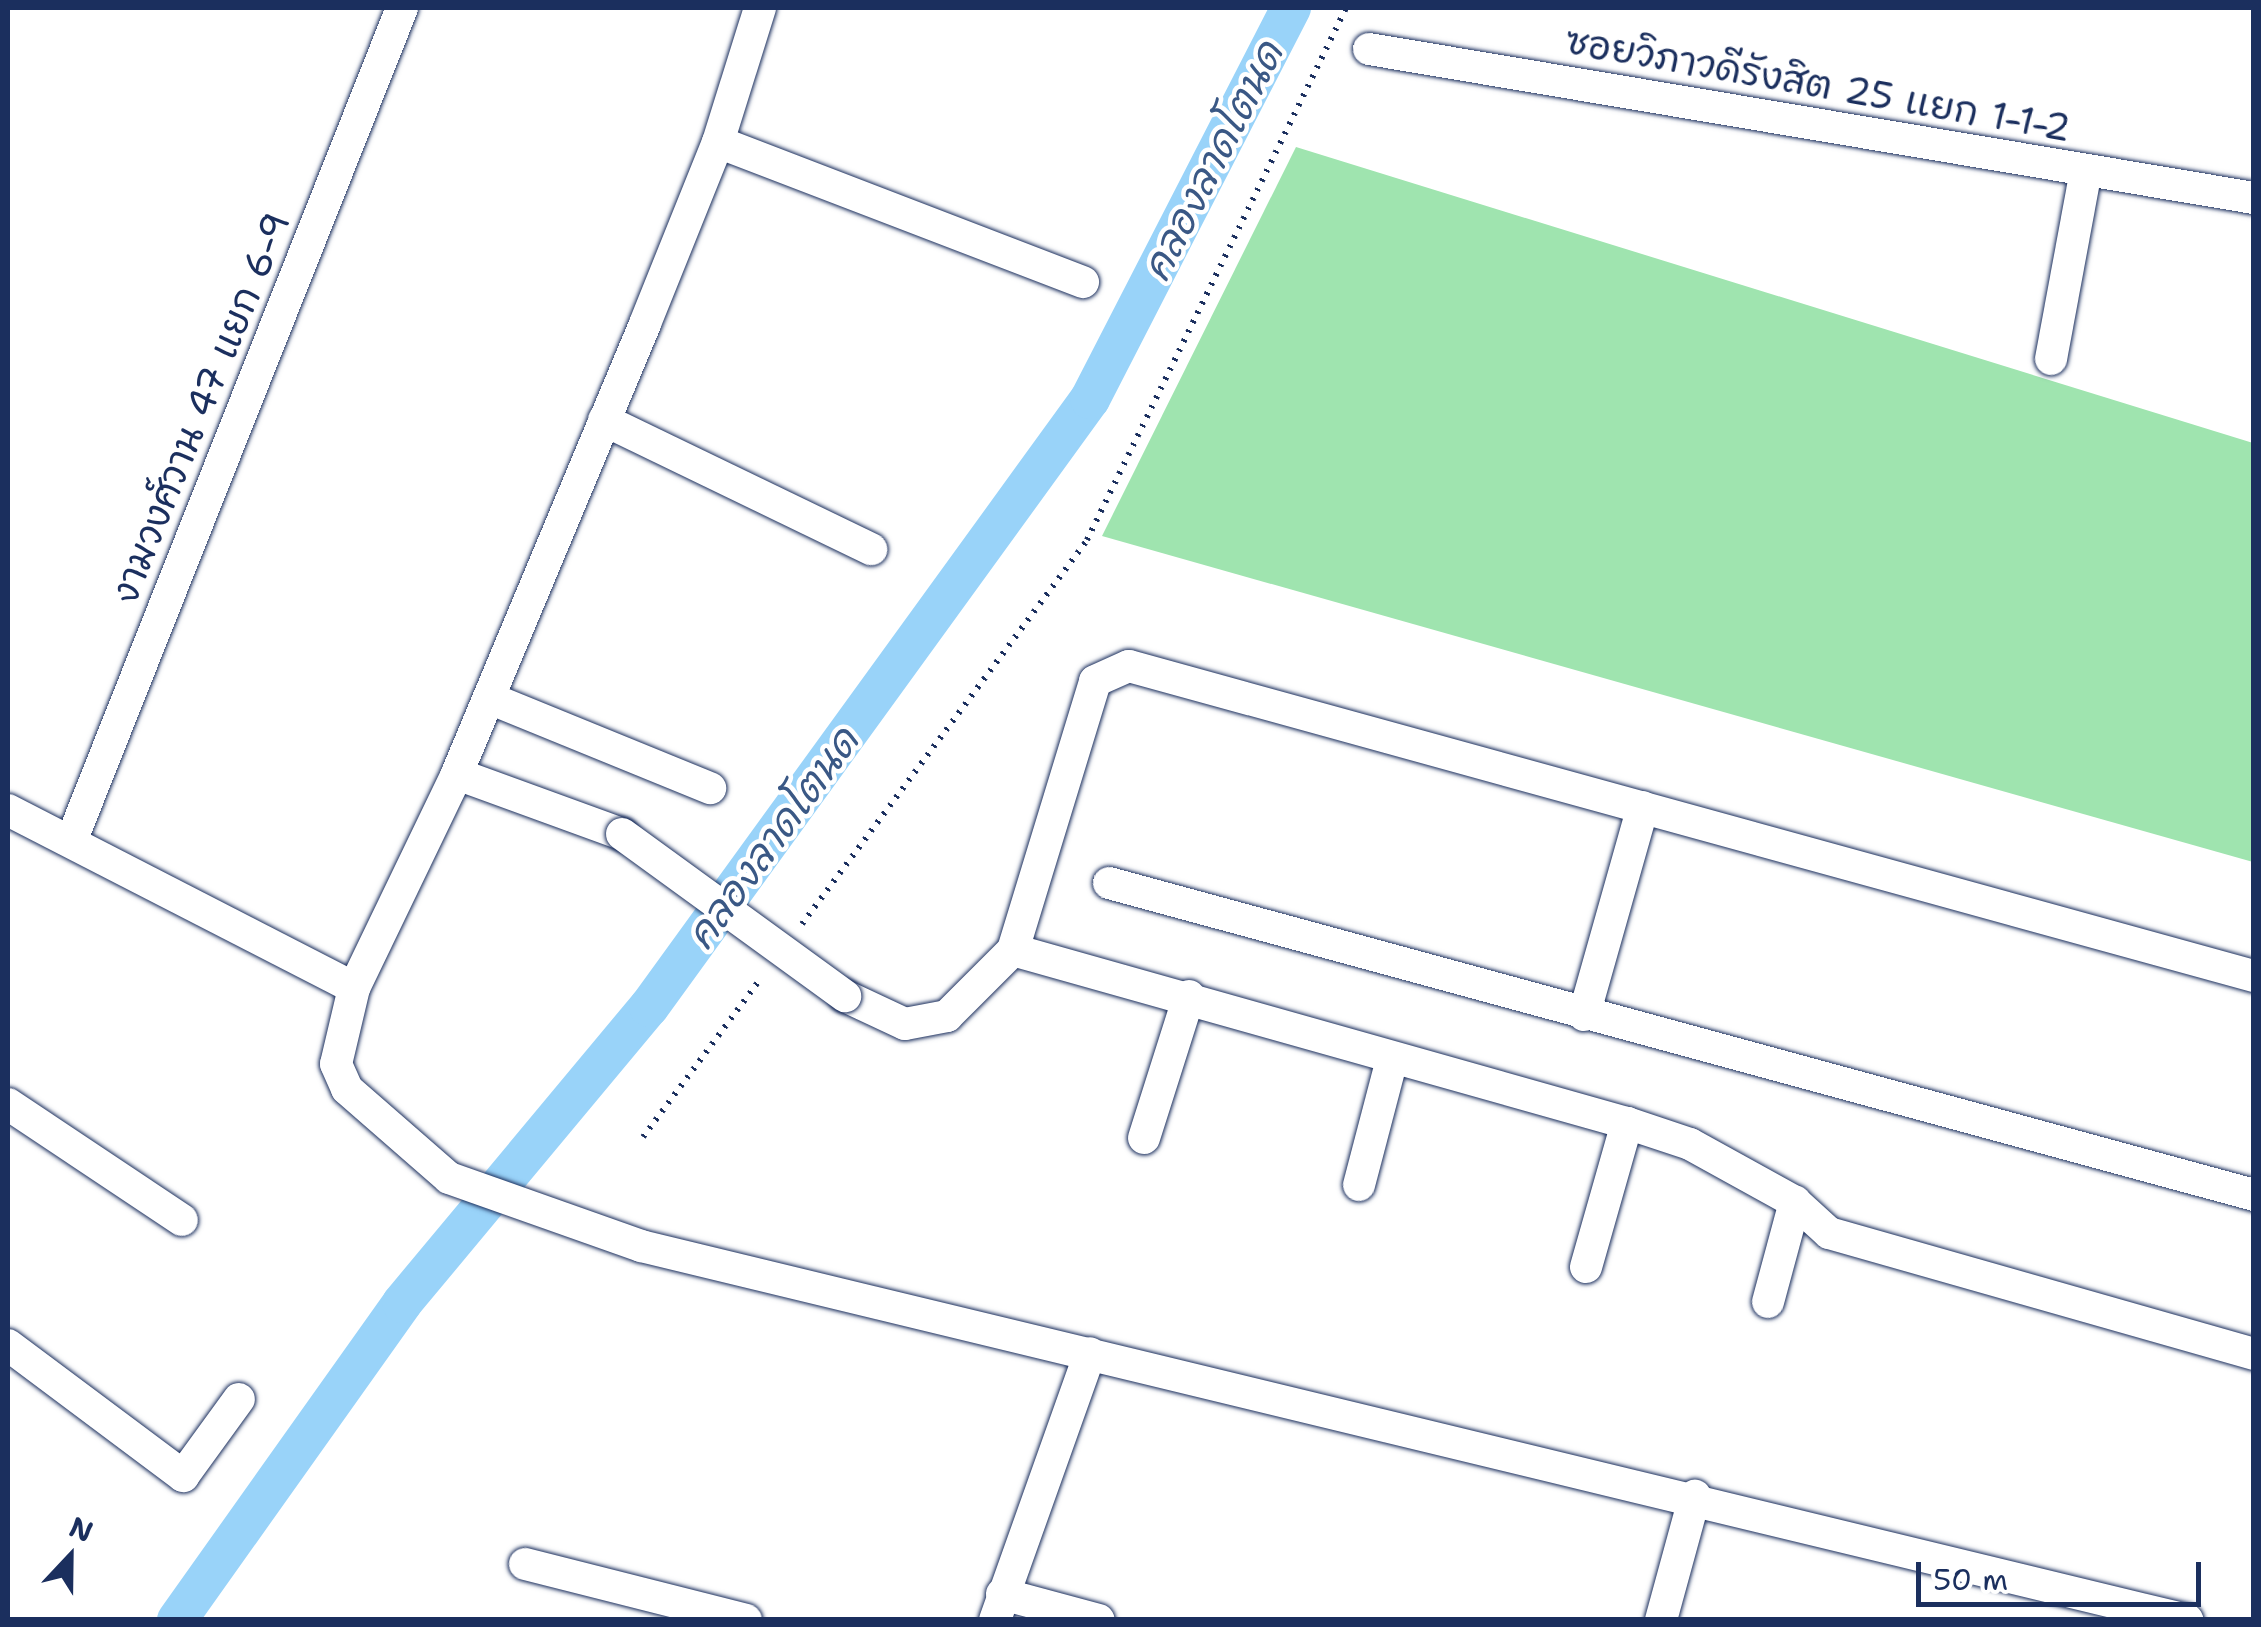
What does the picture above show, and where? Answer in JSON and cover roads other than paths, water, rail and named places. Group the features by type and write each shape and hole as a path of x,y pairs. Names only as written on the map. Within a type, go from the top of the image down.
{"street":[{"name":"งามวงศ์วาน 47 แยก 6-9","path":"72,838 402,8"},
{"path":"760,8 718,142 489,698 457,774 354,988 336,1064 348,1089 449,1178 641,1246 1695,1496 2187,1620"},
{"name":"ซอยวิภาวดีรังสิต 25 แยก 1-1-2","path":"1369,49 2254,198"},
{"path":"718,142 1083,282"},
{"path":"2051,359 2086,170"},
{"path":"604,420 871,549"},
{"path":"457,774 622,834 844,996 905,1024 947,1016 1013,950 1096,681 1129,666 2254,976"},
{"path":"489,698 710,788"},
{"path":"1584,1015 1643,807"},
{"path":"8,810 72,838 144,883 354,988"},
{"path":"1109,883 2254,1195"},
{"path":"1013,950 1189,996 1392,1059 1627,1123 1690,1144 1795,1202 1830,1233 1883,1253 2254,1354"},
{"path":"1144,1138 1189,996"},
{"path":"1359,1185 1392,1059"},
{"path":"9,1110 182,1220"},
{"path":"1586,1266 1627,1123"},
{"path":"1768,1302 1795,1202"},
{"path":"8,1344 182,1476 240,1399"},
{"path":"1090,1353 999,1607 1099,1620"},
{"path":"1661,1620 1695,1496"},
{"path":"525,1564 746,1620"}],"waterway":[{"name":"คลองลาดโตนด","path":"177,1620 402,1303 649,1007 1090,399 1291,8"}]}
